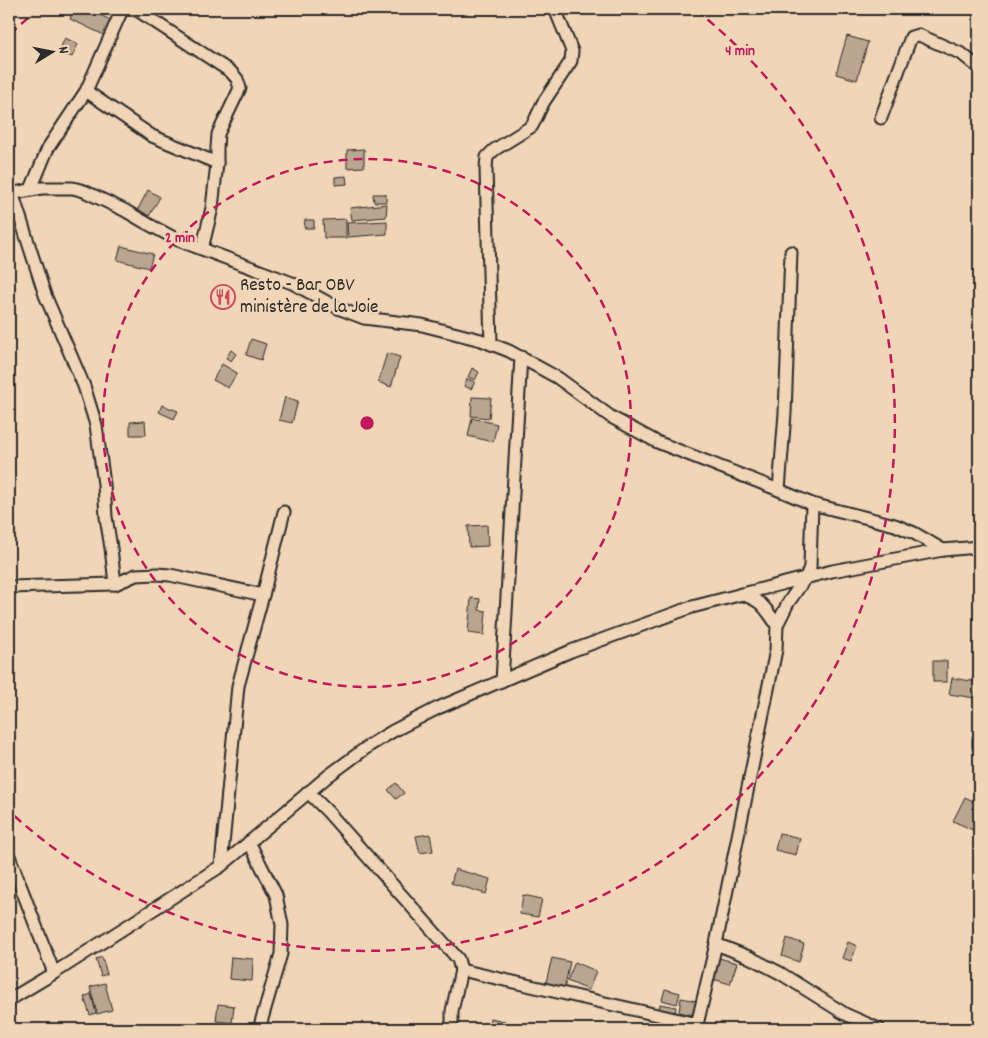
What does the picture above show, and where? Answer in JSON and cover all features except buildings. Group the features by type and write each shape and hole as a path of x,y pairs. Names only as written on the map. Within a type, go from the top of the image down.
{"street":[{"path":"31,189 48,148 86,91 121,12 127,9 137,10 231,72 237,79 240,88 218,134 212,208 202,249"},
{"path":"491,344 487,157 494,150 532,126 543,103 571,61 572,51 555,9"},
{"path":"881,118 912,38 915,36 919,35 962,54 979,68"},
{"path":"86,91 152,136 217,163"},
{"path":"115,584 96,425 84,386 45,295 10,193 31,189 72,188 84,191 124,210 178,240 292,283 338,308 364,318 422,325 481,340 509,350 558,378 611,417 657,442 812,504 894,525 914,533 943,550"},
{"path":"779,490 785,413 791,252"},
{"path":"502,681 521,357"},
{"path":"461,970 697,1026 716,944 776,650 777,626 788,603 810,568 812,504"},
{"path":"221,866 238,686 284,512"},
{"path":"9,1000 221,866 328,776 393,731 438,708 571,651 692,607 832,571 943,550 979,547"},
{"path":"9,587 115,584 136,576 157,574 170,575 263,595"},
{"path":"741,594 754,598 764,606 777,626"},
{"path":"979,739 979,747"},
{"path":"308,792 328,812 458,959 461,970 452,1011 452,1029"},
{"path":"249,842 276,895 282,925 281,954 259,1029"},
{"path":"9,856 54,973"},
{"path":"716,944 780,973 845,1014 879,1029"}],"place":[{"name":"Resto - Bar OBV ministère de la Joie","path":"223,297"}]}
